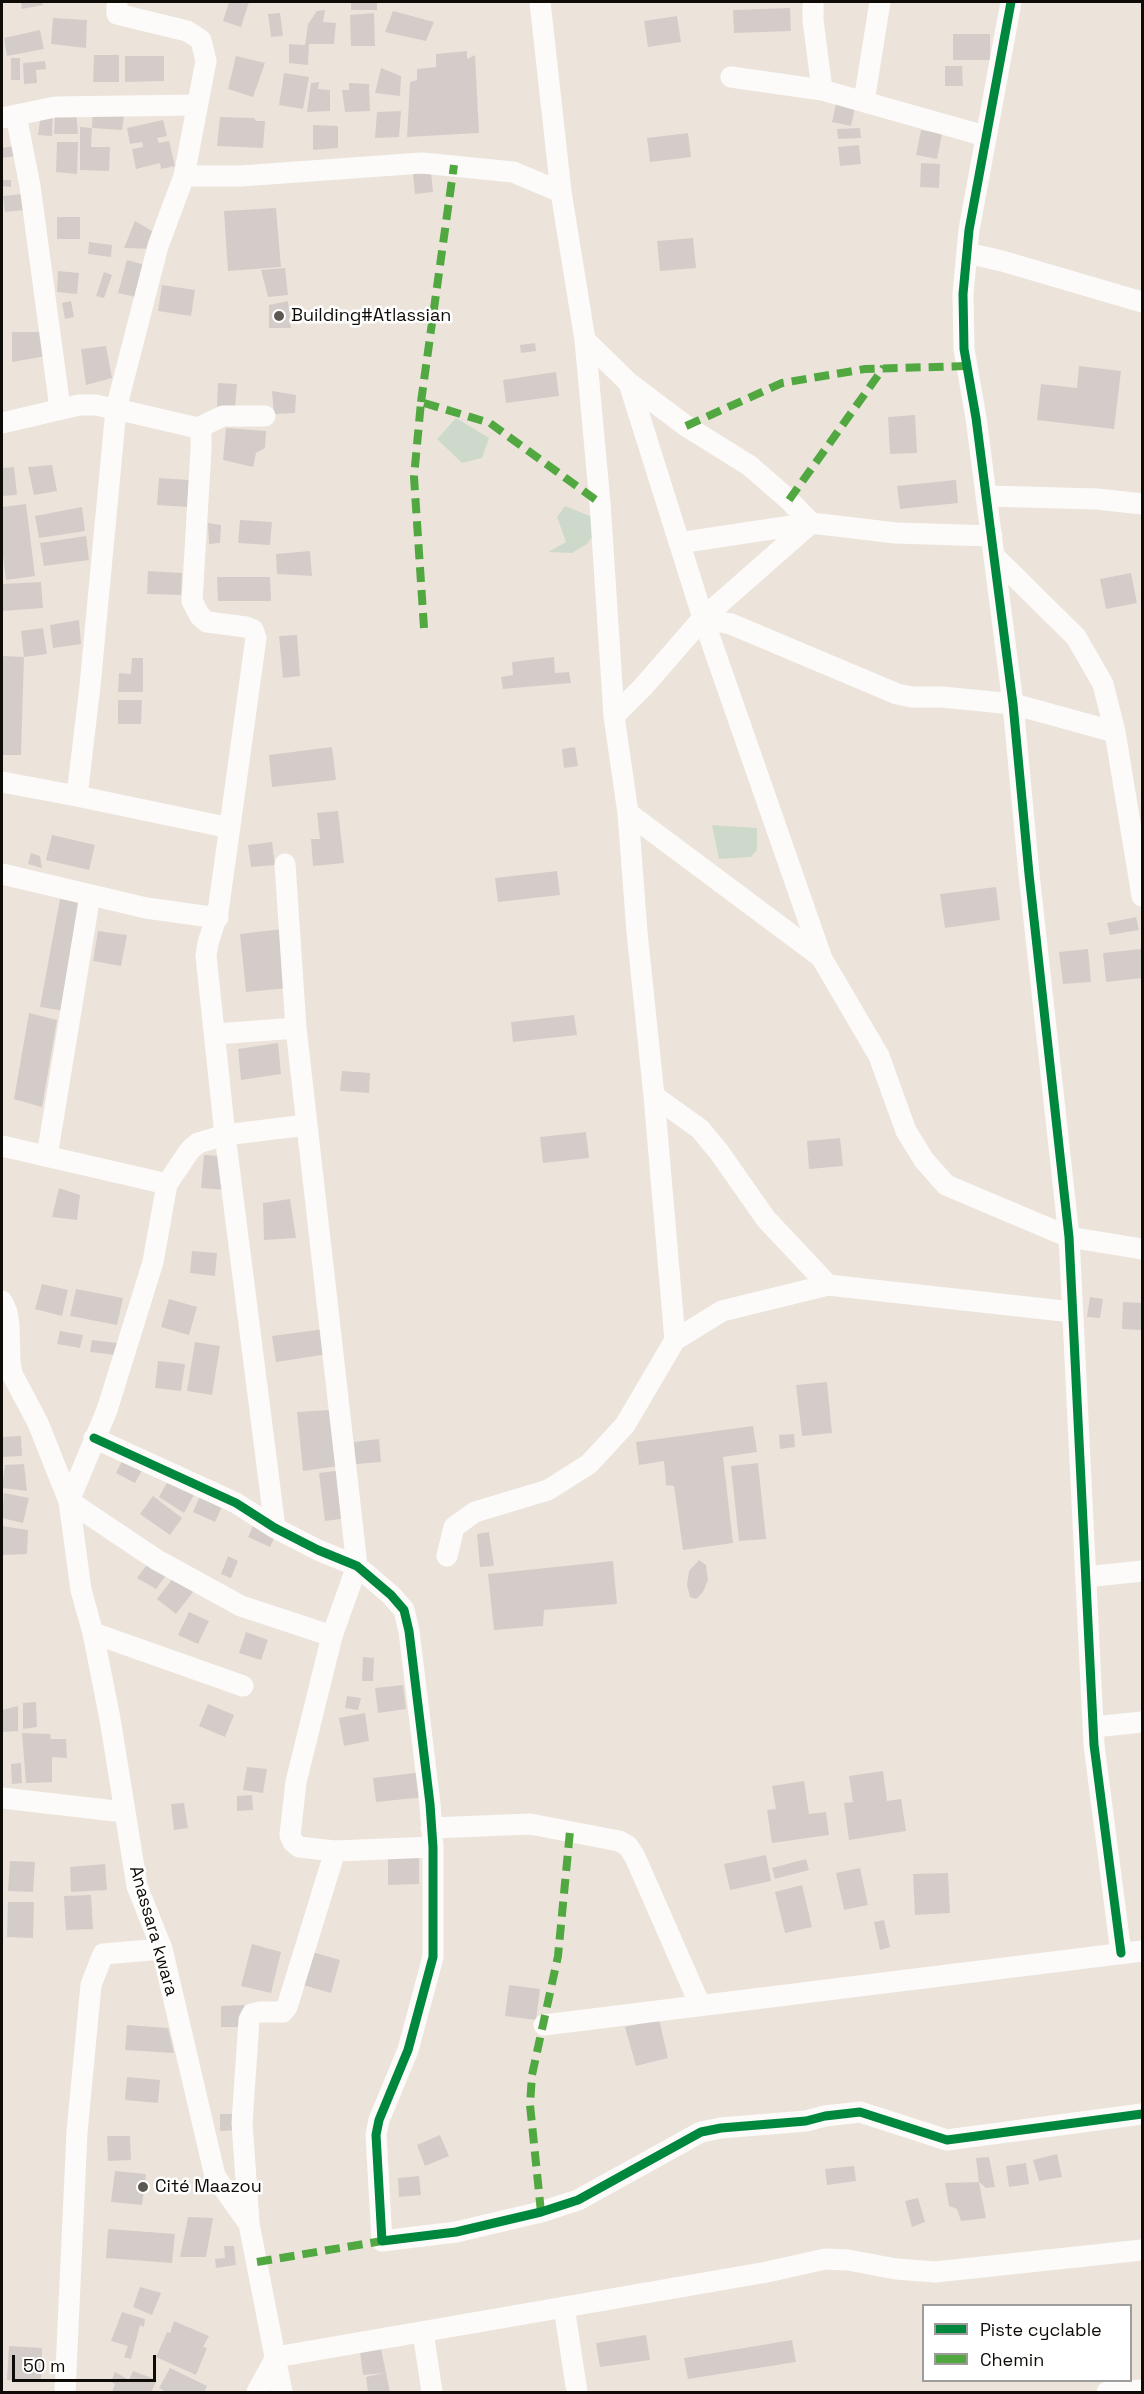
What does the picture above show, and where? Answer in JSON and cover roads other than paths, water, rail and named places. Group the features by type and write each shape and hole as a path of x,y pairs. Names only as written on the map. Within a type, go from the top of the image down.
{"street":[{"path":"77,796 90,686 116,409 158,246 184,176 206,61 201,40 187,31 117,14 117,2"},
{"path":"540,2 561,192 585,340 600,503 614,716 628,813 675,1340"},
{"path":"813,2 813,20 822,90"},
{"path":"864,101 880,2"},
{"path":"1011,2 969,230 963,294 964,350 987,496 1013,704 1029,874 1069,1237 1094,1745 1121,1953"},
{"path":"731,77 822,90 985,136"},
{"path":"60,408 30,186 9,117 63,106 196,105"},
{"path":"184,176 241,176 422,163 513,172 561,192"},
{"path":"967,253 1143,302"},
{"path":"585,340 629,383 686,426 750,466 811,523"},
{"path":"629,383 703,618 821,957 879,1056 906,1131 931,1168 946,1185 1069,1237 1143,1249"},
{"path":"2,423 60,408 95,405 198,428 223,416 265,416"},
{"path":"198,428 201,434 201,449 192,600 203,620 246,627 253,630 256,638 218,918 208,943 206,956 225,1135 275,1528"},
{"path":"987,496 1097,499 1143,504"},
{"path":"614,716 643,687 703,618 811,523"},
{"path":"679,543 811,523 896,532 992,536"},
{"path":"995,557 1076,637 1103,684 1115,732 1143,896"},
{"path":"703,618 731,624 897,694 1013,704 1115,732"},
{"path":"2,782 230,828"},
{"path":"628,813 821,957"},
{"path":"285,864 296,1028 357,1566 332,1636 296,1782 290,1835 299,1847 335,1851 530,1824 619,1841 628,1846 635,1857 700,2005"},
{"path":"2,874 146,908 218,918"},
{"path":"47,1156 90,895"},
{"path":"216,1034 296,1028"},
{"path":"654,1096 700,1130 719,1152 766,1219 828,1285"},
{"path":"306,1125 225,1135 193,1146 167,1184 153,1262 107,1410 69,1501 157,1560 241,1606 332,1636"},
{"path":"2,1146 167,1184"},
{"path":"447,1556 454,1527 475,1512 548,1490 589,1464 625,1425 675,1340 722,1311 828,1285 1072,1312"},
{"name":"Anassara kwara","path":"2,1301 9,1325 12,1374 38,1423 69,1501 81,1590 93,1633 110,1719 137,1886 162,1949 215,2176 249,2224 282,2392"},
{"path":"94,1438 236,1503 275,1528 318,1550 357,1566 391,1595 404,1610 409,1630 432,1837 431,1969 408,2050 379,2120 376,2135 382,2241 456,2232 560,2206 578,2200 701,2132 721,2128 797,2122 860,2112 946,2140 1143,2114"},
{"path":"1086,1577 1143,1571"},
{"path":"93,1633 243,1686"},
{"path":"1094,1727 1143,1722"},
{"path":"2,1798 124,1812"},
{"path":"249,2224 242,2122 249,2020 252,2014 283,2012 287,2007 335,1851"},
{"path":"65,2392 77,2132 91,1985 103,1954 162,1949"},
{"path":"544,2025 1143,1951"},
{"path":"257,2392 276,2357 767,2272 825,2259 935,2272 1143,2250"},
{"path":"564,2307 577,2392"},
{"path":"423,2332 432,2392"},
{"path":"1107,2392 1143,2390"}],"place":[{"name":"Building#Atlassian","path":"279,316"},
{"name":"Cité Maazou","path":"143,2187"}]}
